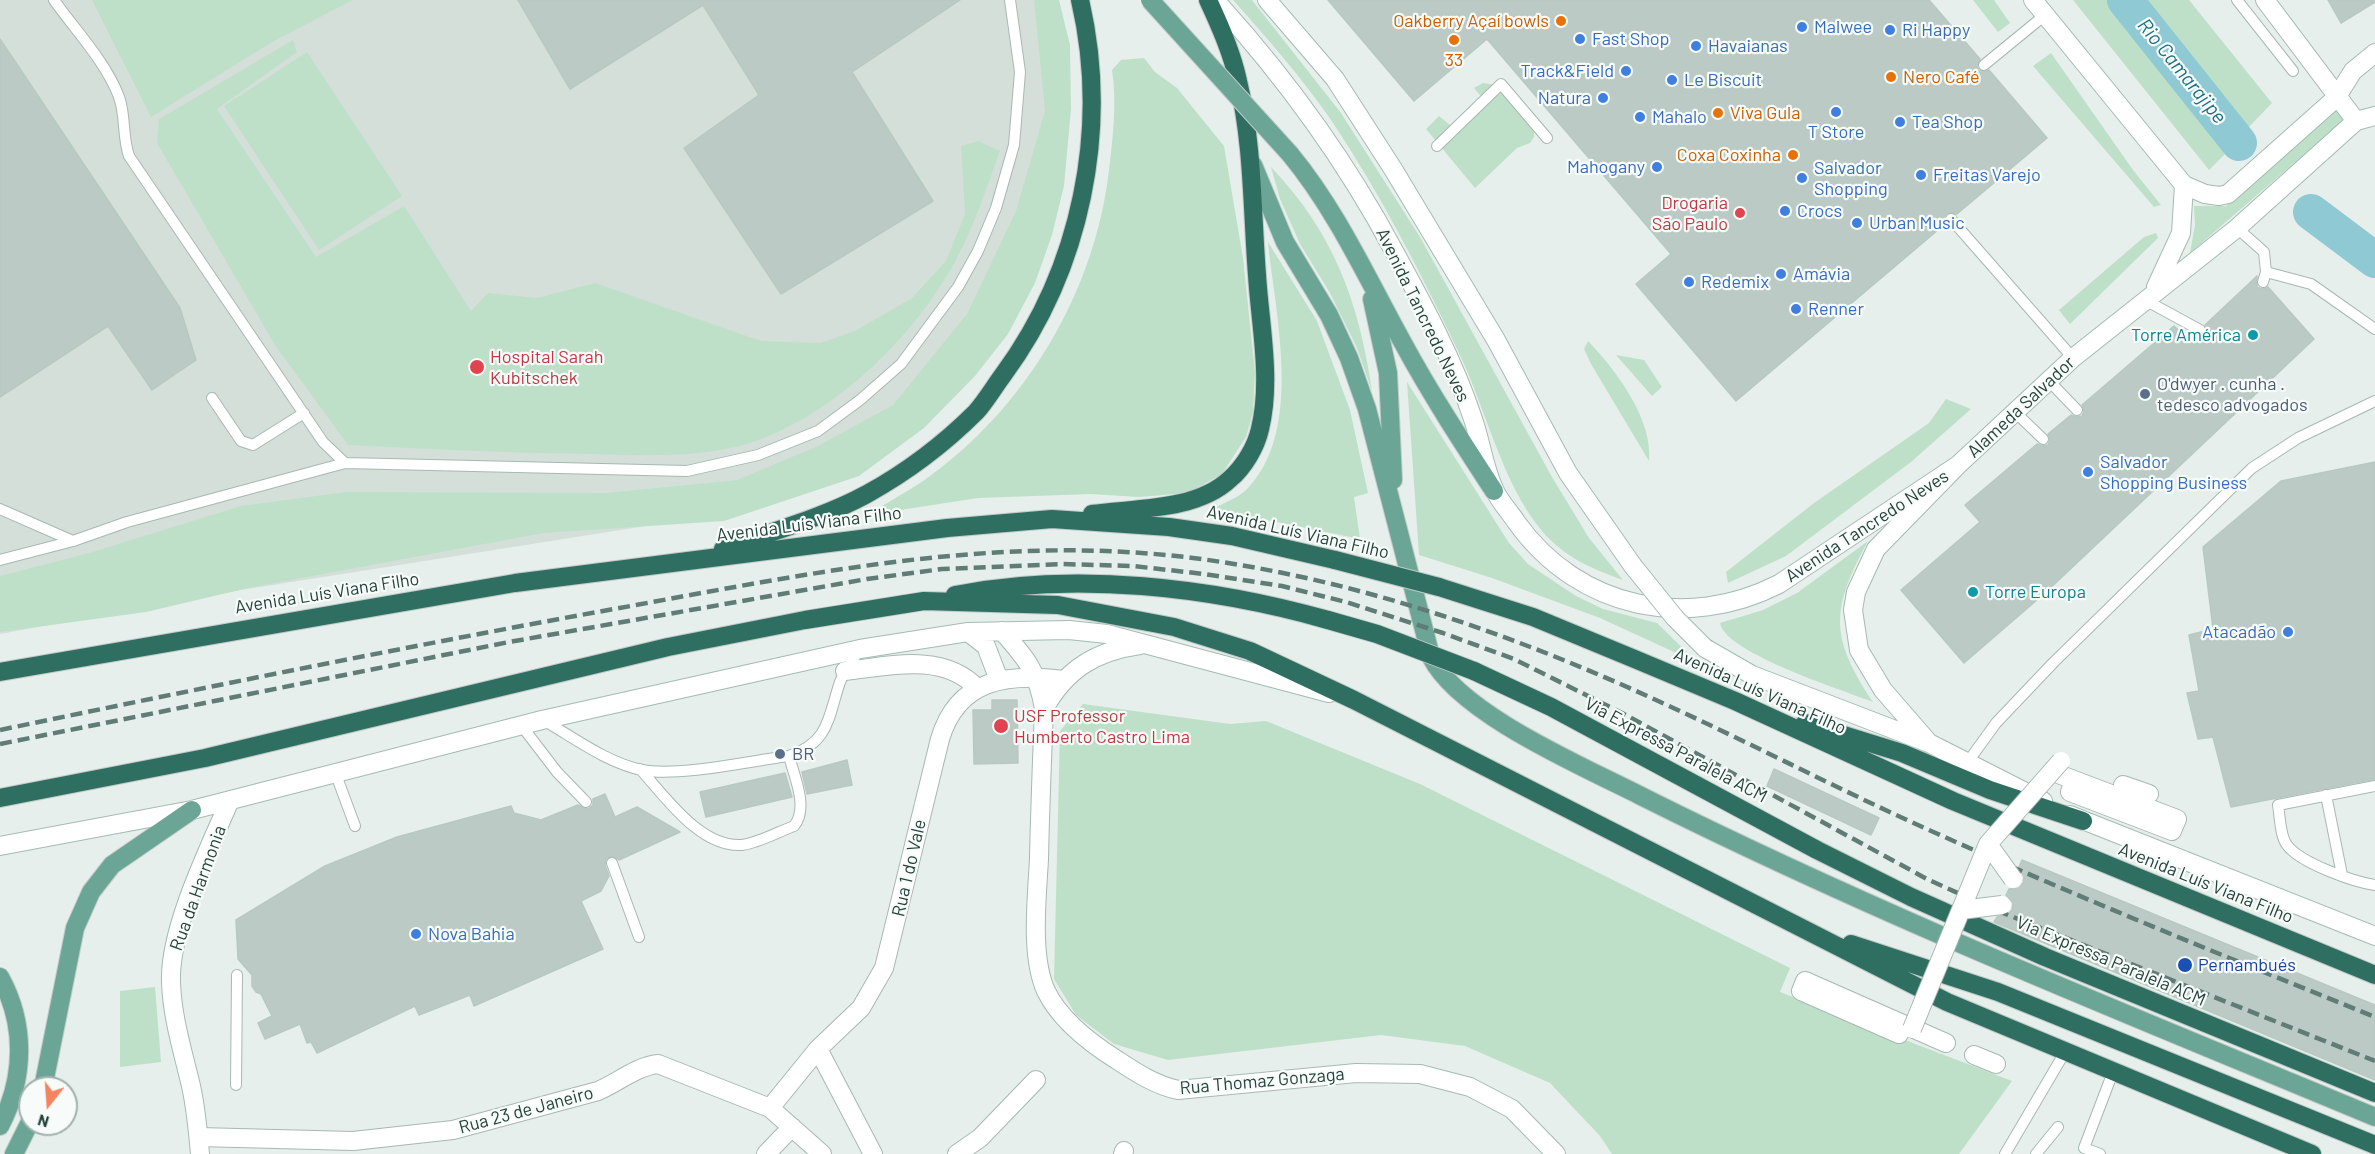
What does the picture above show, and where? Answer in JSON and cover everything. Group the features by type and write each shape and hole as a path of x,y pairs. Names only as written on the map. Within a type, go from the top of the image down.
{"highway":[{"path":"693,560 867,494 921,458 976,411 1017,356 1053,291 1071,244 1083,199 1090,114 1089,63 1080,0"},
{"path":"1052,519 1188,501 1212,493 1231,479 1246,460 1260,431 1264,384 1248,152 1239,82 1208,0"},
{"name":"Avenida Luís Viana Filho","path":"0,672 504,585 947,528 1052,519 1168,527 1232,536 1335,560 1438,587 1533,617 1735,702 1953,801 2375,975"},
{"name":"Via Expressa Paralela ACM","path":"924,602 990,588 1056,582 1091,584 1245,599 1328,620 1407,645 1474,671 1551,707 1817,850 1911,897 2055,962 2375,1093"},
{"path":"0,798 205,758 668,647 805,620 924,602 1058,605 1174,627 1250,651 1354,700 1947,1002 2303,1152"},
{"path":"1735,702 1902,753 1990,790 2083,821"},
{"path":"1790,923 1998,992 2375,1145"}],"main road":[{"name":"Avenida Tancredo Neves","path":"1150,0 1312,181 1366,271"},
{"path":"1248,152 1266,201 1285,242 1329,315 1349,358 1367,409 1424,637 1437,670 1468,700 1566,758 1720,836 1895,917 2375,1117"},
{"path":"1366,271 1388,373 1396,529"},
{"path":"1366,271 1402,343 1494,491"},
{"path":"46,1076 75,928 91,892 112,865 192,810"},
{"path":"0,977 13,999 19,1030 19,1074 8,1111 0,1126"},
{"path":"14,1154 23,1136"}],"street":[{"name":"Avenida Tancredo Neves","path":"1215,0 1294,92 1343,161 1394,250 1437,335 1473,418 1494,491 1529,538 1566,572 1596,589 1630,601 1694,610 1753,597 1779,584 1958,465"},
{"path":"1267,0 1335,79 1387,159 1496,340 1568,474 1633,566 1675,618 1705,648 1752,675 1929,743 2083,821 2375,936"},
{"path":"2033,0 2184,185 2205,194 2219,196 2228,194 2336,98 2354,71 2375,53"},
{"path":"2265,0 2336,98 2356,121 2375,116"},
{"name":"Alameda Salvador","path":"1929,743 1869,669 1859,650 1853,610 1856,592 1876,549 1958,465 2073,358 2239,226 2356,121"},
{"name":"Alameda Salvador","path":"2149,297 2181,233 2184,185"},
{"path":"0,846 192,810 520,725 860,649 968,632 1069,630 1107,634 1354,700"},
{"name":"Rua Thomaz Gonzaga","path":"1002,631 1029,662 1037,678 1044,709 1037,904 1040,969 1045,989 1058,1011 1077,1030 1105,1053 1137,1073 1163,1087 1178,1090 1356,1073 1430,1076 1470,1087 1512,1109 1556,1154"},
{"path":"968,632 986,646 999,680"},
{"path":"1044,709 1063,680 1077,667 1099,655 1151,644"},
{"path":"845,671 922,663 966,676 977,688"},
{"name":"Rua 1 do Vale","path":"770,1108 818,1049 861,1008 884,968 945,722 959,702 977,688 999,680 1037,678 1063,680"},
{"path":"1912,1029 1988,844 2061,761 2096,775"},
{"path":"2053,772 2177,819 2172,831 2070,792 2073,783 2146,802 2123,785"},
{"name":"Rua da Harmonia","path":"199,1145 192,1089 172,1003 170,979 173,954 183,918 230,800"},
{"path":"1988,844 2013,879"},
{"path":"1961,910 2002,905"},
{"path":"1816,989 1902,1028 1899,1034 1801,991 1805,981 1946,1043"},
{"path":"818,1049 873,1154"},
{"path":"1974,1055 1996,1064"},
{"name":"Rua 23 de Janeiro","path":"199,1145 352,1142 453,1130 598,1091 646,1065 658,1064 770,1108 822,1154"},
{"path":"957,1154 980,1138 1036,1080"},
{"path":"766,1154 792,1126"}],"lane":[{"path":"54,0 113,82 123,114 124,142 129,156 323,442 345,463"},
{"path":"0,560 73,541 127,522 345,463 687,471 758,454 818,431 860,400 901,364 958,287 978,251 996,208 1014,145 1020,72 1010,0"},
{"path":"2237,0 2293,71"},
{"path":"1984,65 2044,15"},
{"path":"1437,146 1501,84 1547,138"},
{"path":"1951,219 2073,358"},
{"path":"2239,226 2264,252 2264,277 2311,284 2375,329"},
{"path":"2149,297 2200,330"},
{"path":"2049,381 2077,410"},
{"path":"212,398 241,441 248,445 253,445 304,413"},
{"path":"1967,763 1996,723 2053,663 2252,468 2298,438 2375,401"},
{"path":"2015,412 2043,439"},
{"path":"0,509 73,541"},
{"path":"542,720 608,756 640,770 664,772 789,756 804,751 819,739 833,712 845,671 860,649"},
{"path":"520,725 557,772 586,802"},
{"path":"640,770 696,827 712,838 728,844 743,845 794,826 799,820 802,810 789,756"},
{"path":"335,772 355,826"},
{"path":"2375,786 2278,805 2285,843 2302,858 2342,875 2375,885"},
{"path":"2326,795 2342,875"},
{"path":"612,863 639,937"},
{"path":"236,1085 237,975"},
{"path":"2006,1154 2065,1052"},
{"path":"2100,1154 2084,1148 2112,1072"},
{"path":"2036,1154 2058,1127"}],"shaded area":[{"name":"Hospital Sarah Kubitschek","path":"0,0 1039,0 1051,181 904,426 709,516 241,590 0,634"}],"green space":[{"path":"92,0 353,0 274,41 151,117"},
{"path":"1034,0 1059,0 1070,45 1071,109 1064,186 1052,235 1035,283 1008,334 975,376 924,428 859,476 724,521 544,533 248,588 146,612 0,632 0,576 89,553 241,506 346,492 606,493 737,480 818,446 893,405 967,314 1016,211 1045,111"},
{"path":"1233,0 1252,0 1341,113 1420,237 1552,477 1589,538 1623,580 1590,567 1569,555 1542,531 1528,512 1505,468 1458,351 1383,204 1320,104 1284,58"},
{"path":"1973,0 1994,0 2010,23 1998,32"},
{"path":"2073,0 2109,0 2229,150 2209,170"},
{"path":"2141,0 2189,0 2272,103 2245,131"},
{"path":"293,40 297,52 217,109 316,257 404,206 471,311 488,293 537,298 595,283 761,341 820,343 855,331 912,298 946,261 965,214 961,146 978,141 1000,151 962,248 925,309 901,338 845,390 814,412 782,430 750,443 730,448 670,455 528,453 348,445 275,345 157,143 159,119"},
{"path":"307,52 402,196 319,250 224,106"},
{"path":"2051,53 2133,170 2161,205 2154,207 2033,66"},
{"path":"1144,58 1155,72 1177,88 1224,146 1243,258 1255,372 1253,413 1246,437 1222,474 1188,493 1139,497 1091,494 978,498 868,515 923,481 960,452 993,420 1023,384 1049,345 1071,303 1088,260 1101,215 1113,132 1112,70 1121,60"},
{"path":"1483,83 1495,85 1534,129 1534,137 1530,143 1517,148 1475,188 1426,129 1439,116 1450,125 1484,100 1474,88"},
{"path":"2335,109 2345,119 2190,253 2195,225 2194,206 2226,206"},
{"path":"1271,167 1312,217 1340,270 1360,328 1372,391 1357,348 1330,293 1300,244 1280,199"},
{"path":"2156,233 2158,238 2070,324 2059,310 2144,237"},
{"path":"1268,242 1317,321 1350,410 1368,493 1354,497 1360,539 1213,509 1245,491 1264,467 1275,438 1282,372"},
{"path":"1588,341 1621,381 1639,412 1649,445 1649,461 1591,364 1584,349"},
{"path":"1616,355 1644,360 1662,387 1652,396"},
{"path":"1407,382 1509,543 1528,564 1576,596 1603,609 1657,623 1698,663 1600,618 1492,578 1419,555"},
{"path":"1946,399 1971,409 1911,462 1786,556 1728,583 1726,572 1814,503 1929,423"},
{"path":"1868,541 1847,586 1840,622 1842,640 1848,659 1873,702 1813,680 1763,658 1727,635 1720,623 1763,610 1797,593"},
{"path":"1083,704 1230,724 1266,721 1420,784 1790,968 1780,992 2012,1081 1959,1154 1612,1154 1600,1136 1550,1083 1465,1046 1381,1035 1168,1060 1114,1044 1076,1015 1054,979 1060,731"},
{"path":"155,987 161,1062 120,1067 120,991"}],"building":[{"path":"518,0 960,0 852,72 933,201 781,294 684,148 759,95 703,5 570,89"},
{"name":"Salvador Shopping","path":"1328,0 1929,0 1980,59 1977,66 1979,70 1985,72 1989,70 2047,138 1957,214 1947,213 1944,217 1945,224 1736,401 1636,284 1671,254 1487,39 1414,101"},
{"path":"2328,0 2375,0 2375,2 2341,23"},
{"path":"0,39 180,308 196,360 152,390 108,326 0,397"},
{"name":"Salvador Shopping Business","path":"2257,276 2257,287 2261,289 2268,287 2314,339 2045,593 1964,663 1901,590 1980,522 1965,505 2037,444 2048,445 2050,440 2048,434 2071,415 2082,416 2084,411 2082,405 2174,326 2189,340 2194,335 2204,336 2207,330 2205,325"},
{"name":"Atacadão","path":"2375,462 2375,779 2231,807 2213,737 2198,739 2187,693 2199,691 2189,635 2213,629 2203,547 2281,481"},
{"path":"992,700 1017,700 1018,763 974,764 973,710 992,710"},
{"path":"847,760 852,785 807,794 802,772"},
{"path":"1774,769 1879,818 1871,835 1767,786"},
{"path":"785,773 792,797 706,817 700,792"},
{"name":"Nova Bahia","path":"605,794 615,817 637,807 680,832 619,860 613,856 606,859 605,865 609,876 601,891 581,901 603,949 474,1006 470,995 419,1015 415,1006 317,1053 311,1042 307,1043 300,1024 265,1039 258,1023 272,1016 261,994 256,992 252,986 252,975 238,959 236,920 325,866 397,837 511,806 514,813 541,820 578,805 588,809 593,805 593,799"},
{"name":"Pernambués","path":"2022,860 2375,1005 2375,1080 1994,922 1997,917 2008,914 2012,910 2013,903 2006,895 2009,889 2019,888 2023,883 2024,877 2019,867"}],"waterway":[{"name":"Rio Camarajipe","path":"2125,0 2239,143"},
{"name":"Rio Camarajipe","path":"2311,212 2375,260"}],"railway":[{"path":"0,730 477,634 844,569 982,553 1052,550 1122,552 1193,558 1253,567 1371,594 1488,631 1545,653 1656,700 1992,858 2375,1017"},
{"path":"0,744 509,642 867,579 942,569 1062,564 1133,566 1204,574 1282,586 1346,602 1443,633 1514,659 1622,713 1927,879 1993,909 2375,1061"}],"place":[{"name":"Oakberry Açaí bowls","path":"1561,21"},
{"name":"Malwee","path":"1802,27"},
{"name":"Ri Happy","path":"1890,30"},
{"name":"Fast Shop","path":"1580,39"},
{"name":"33","path":"1454,40"},
{"name":"Havaianas","path":"1696,46"},
{"name":"Track&Field","path":"1626,71"},
{"name":"Nero Café","path":"1891,77"},
{"name":"Le Biscuit","path":"1672,80"},
{"name":"Natura","path":"1603,98"},
{"name":"T Store","path":"1836,112"},
{"name":"Viva Gula","path":"1718,113"},
{"name":"Mahalo","path":"1640,117"},
{"name":"Tea Shop","path":"1900,122"},
{"name":"Coxa Coxinha","path":"1793,155"},
{"name":"Mahogany","path":"1657,167"},
{"name":"Freitas Varejo","path":"1921,175"},
{"name":"Salvador Shopping","path":"1802,178"},
{"name":"Crocs","path":"1785,211"},
{"name":"Drogaria São Paulo","path":"1740,213"},
{"name":"Urban Music","path":"1857,223"},
{"name":"Amávia","path":"1781,274"},
{"name":"Redemix","path":"1689,282"},
{"name":"Renner","path":"1796,309"},
{"name":"Torre América","path":"2253,335"},
{"name":"Hospital Sarah Kubitschek","path":"477,367"},
{"name":"O'dwyer . cunha . tedesco advogados","path":"2145,394"},
{"name":"Salvador Shopping Business","path":"2088,472"},
{"name":"Torre Europa","path":"1973,592"},
{"name":"Atacadão","path":"2288,632"},
{"name":"USF Professor Humberto Castro Lima","path":"1001,726"},
{"name":"BR","path":"780,754"},
{"name":"Nova Bahia","path":"416,934"},
{"name":"Pernambués","path":"2185,965"}]}
